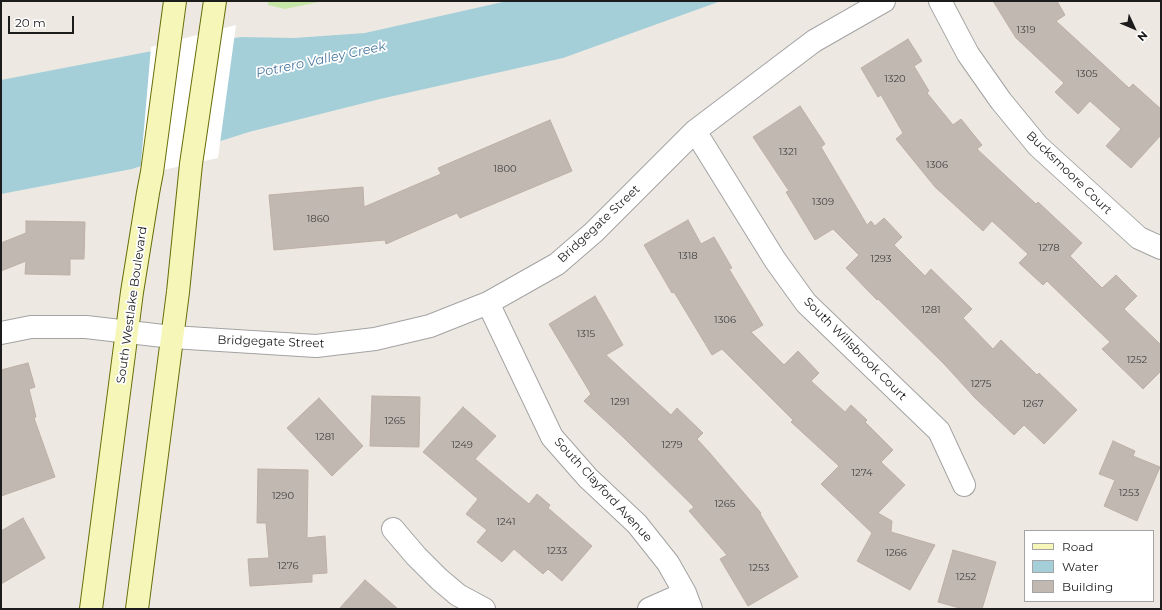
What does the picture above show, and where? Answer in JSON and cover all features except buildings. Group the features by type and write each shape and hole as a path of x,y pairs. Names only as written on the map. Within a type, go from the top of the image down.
{"main road":[{"name":"South Westlake Boulevard","path":"92,609 127,333 152,172 175,1"},
{"path":"137,609 178,292 191,164 215,1"}],"street":[{"name":"Bridgegate Street","path":"1,333 31,327 86,327 127,333 172,337 316,346 375,339 430,326 488,303 557,264 594,232 695,131 814,41 884,1"},
{"name":"Bucksmoore Court","path":"940,1 968,54 1001,102 1038,146 1139,238 1161,248"},
{"name":"South Willsbrook Court","path":"695,131 774,260 806,302 939,431 964,485"},
{"name":"South Clayford Avenue","path":"488,303 552,437 588,478 637,524 668,563 688,601"},
{"path":"393,529 416,556 439,579 458,595 484,609"},
{"path":"649,609 688,601"}],"green space":[{"path":"268,1 324,1 285,9 268,5"}],"water":[{"name":"Potrero Valley Creek","path":"507,1 721,1 563,58 380,99 249,132 132,169 1,194 1,80 147,52 241,37 294,38 365,33"}],"pier":[{"path":"236,25 218,158 140,175 151,47"}]}
